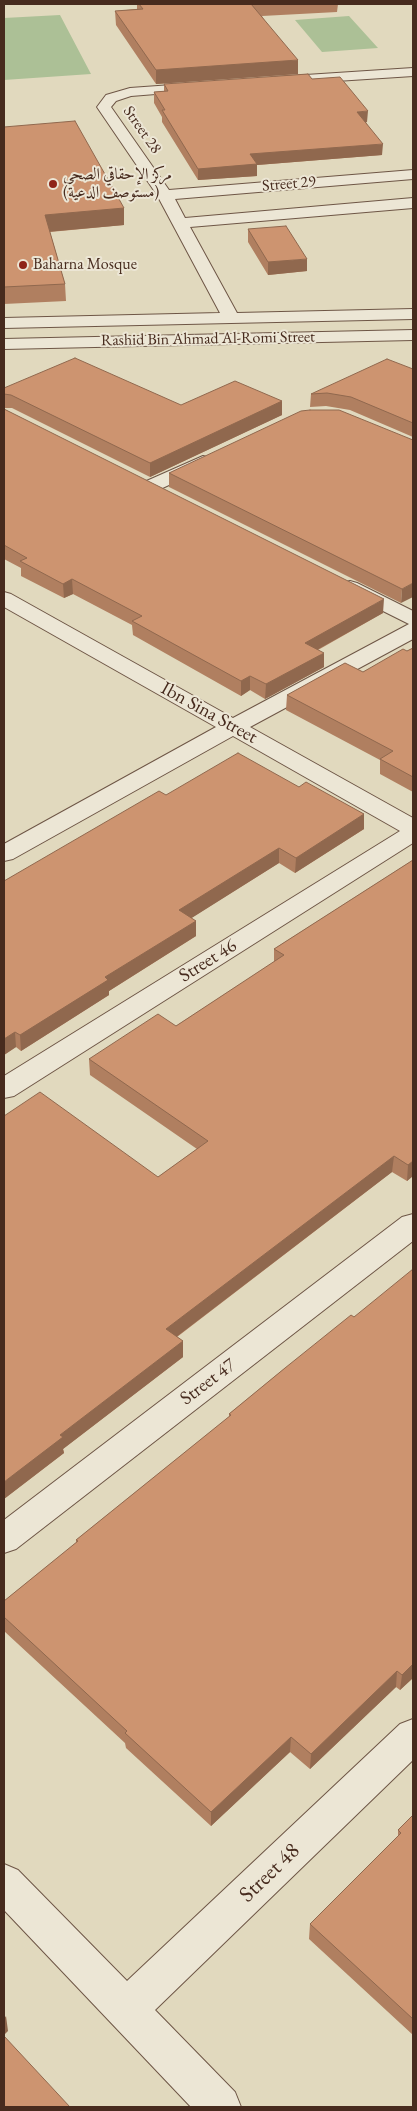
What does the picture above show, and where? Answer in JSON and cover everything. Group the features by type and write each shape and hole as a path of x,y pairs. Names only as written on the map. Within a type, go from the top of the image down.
{"street":[{"path":"258,82 413,72"},
{"name":"Street 28","path":"210,86 130,92 111,98 104,104 165,195 232,319"},
{"name":"Street 29","path":"165,195 413,174"},
{"name":"Street 29","path":"180,223 413,203"},
{"name":"Rashid Bin Ahmad Al-Romi Street","path":"4,323 413,314"},
{"path":"380,315 394,321 397,329 389,336"},
{"path":"141,321 129,327 130,335 142,341"},
{"path":"71,322 82,328 84,335 75,342"},
{"name":"Rashid Bin Ahmad Al-Romi Street","path":"4,344 413,335"},
{"path":"150,487 221,453"},
{"path":"334,580 413,619"},
{"name":"Ibn Sina Street","path":"4,598 413,828"},
{"path":"4,854 233,726 413,630"},
{"name":"Street 46","path":"4,1089 413,833"},
{"name":"Street 47","path":"4,1539 413,1225"},
{"name":"Street 48","path":"126,2010 413,1736"},
{"path":"4,1883 220,2107"}],"green space":[{"path":"60,15 91,74 4,80 4,18"},
{"path":"349,16 378,48 322,52 295,20"}],"building":[{"path":"139,4 251,4 298,60 156,70 115,11 143,9"},
{"path":"308,74 312,79 340,77 368,111 357,112 383,144 250,154 257,164 198,169 162,110 165,110 154,92 168,91 164,84"},
{"name":"مركز الإحقاقي الصحي (مستوصف الدعية)","path":"75,121 124,208 45,215 65,284 4,287 4,127"},
{"path":"286,226 307,259 268,262 248,229"},
{"path":"75,358 181,405 235,381 282,401 150,463 11,395 4,394 4,388"},
{"path":"387,359 413,369 413,423 351,397 327,393 311,394"},
{"path":"4,409 384,599 305,643 324,653 266,684 250,676 241,681 132,621 142,616 72,579 63,584 20,561 27,558 4,545"},
{"path":"339,410 413,440 413,583 402,589 169,473 301,411"},
{"path":"413,648 413,777 380,759 393,751 287,695 345,663 363,672 403,649 407,651"},
{"path":"238,753 299,787 306,782 364,814 296,858 279,848 179,910 196,921 105,977 108,980 20,1035 15,1032 4,1039 4,881 159,791 166,795"},
{"path":"413,860 413,1161 408,1165 394,1156 166,1329 183,1341 60,1435 63,1437 4,1482 4,1116 40,1092 158,1177 208,1141 89,1059 158,1014 176,1026 284,955 274,949"},
{"path":"413,1269 413,1664 402,1675 397,1671 311,1754 291,1737 211,1812 4,1617 4,1601 78,1541 76,1540 231,1415 229,1414 285,1368 351,1315 354,1317"},
{"path":"413,1815 413,2019 310,1924 401,1833 398,1830"},
{"path":"4,2036 70,2107 4,2107"}],"place":[{"name":"مركز الإحقاقي الصحي (مستوصف الدعية)","path":"53,184"},
{"name":"Baharna Mosque","path":"23,265"}]}
